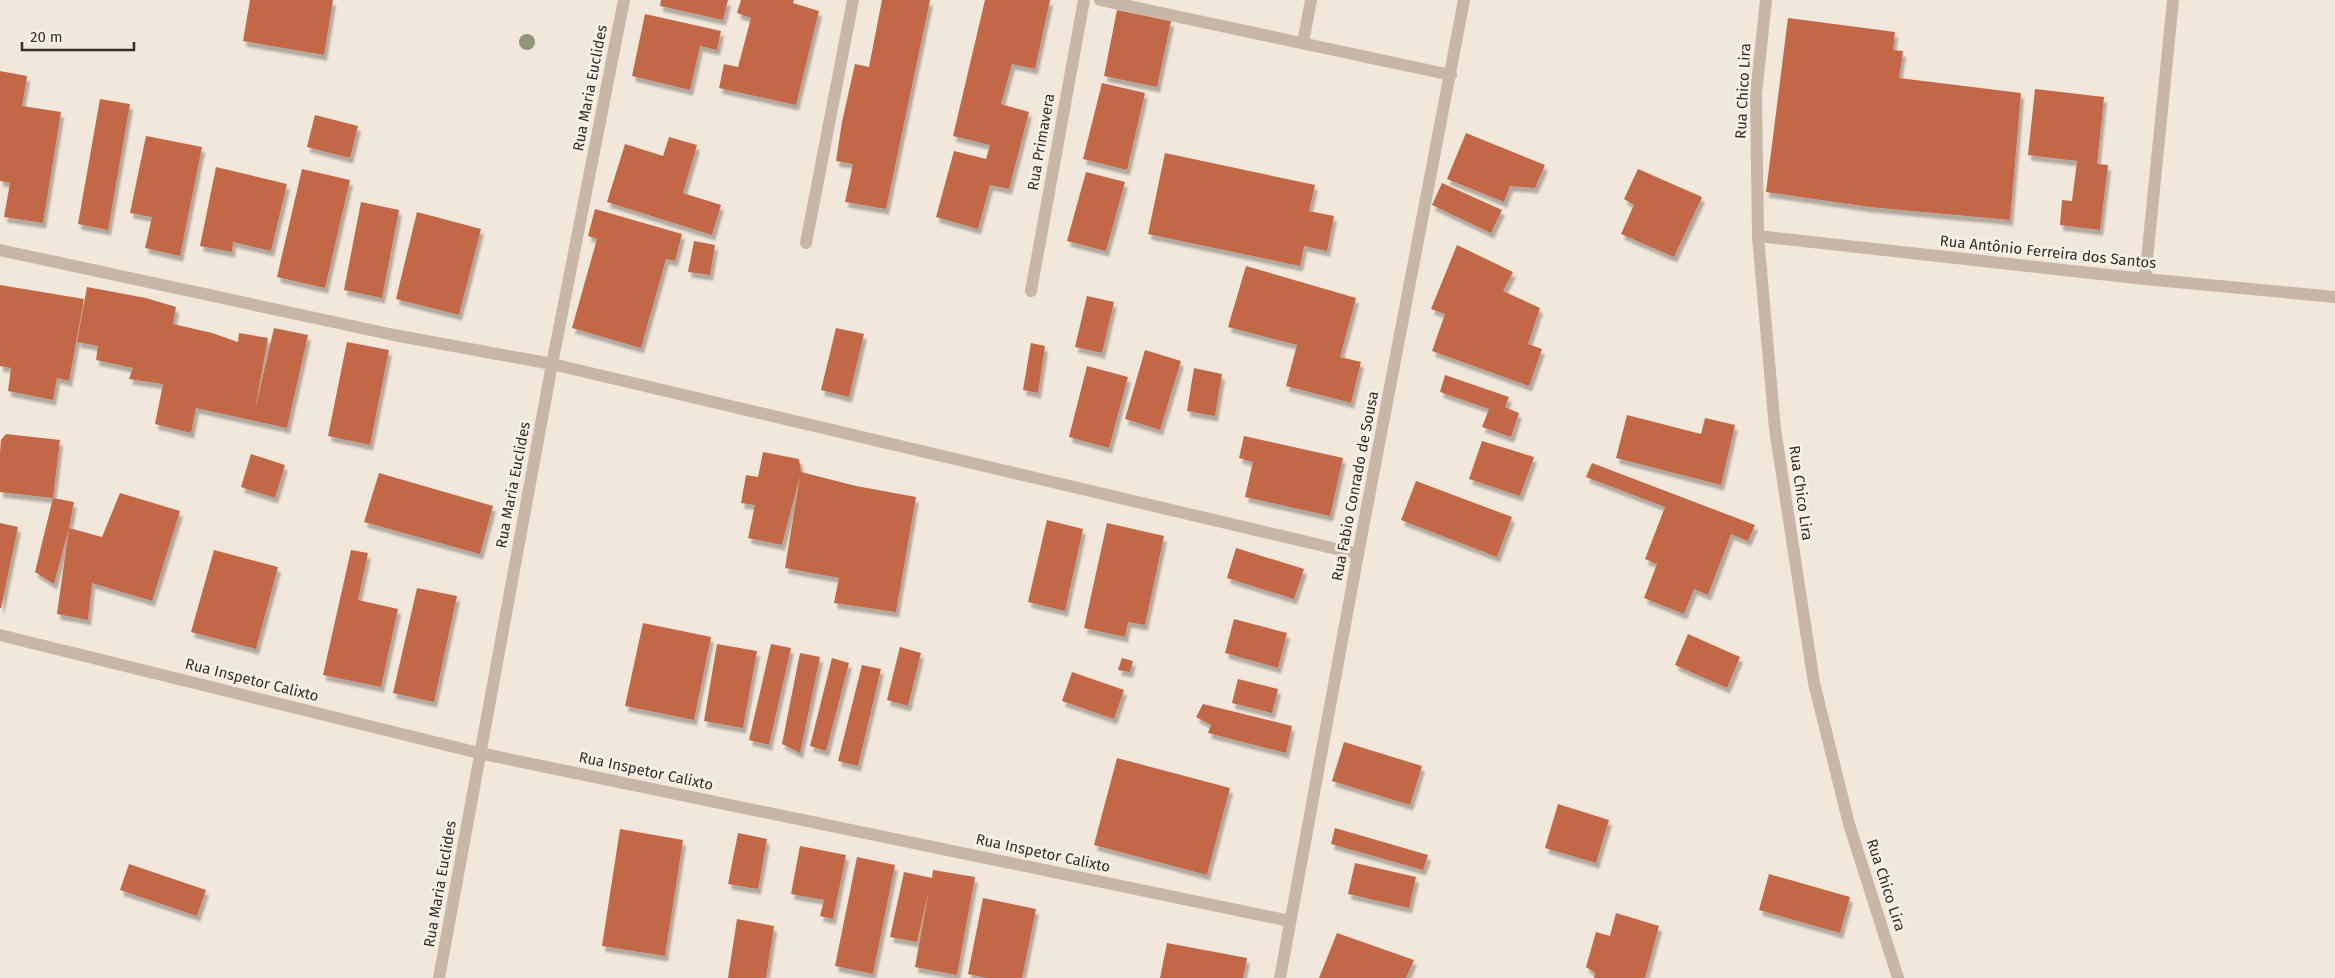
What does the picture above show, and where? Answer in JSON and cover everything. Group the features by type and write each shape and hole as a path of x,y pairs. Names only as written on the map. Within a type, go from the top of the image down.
{"street":[{"name":"Rua Maria Euclides","path":"439,978 552,364 624,0"},
{"path":"806,243 853,0"},
{"name":"Rua Primavera","path":"1031,290 1084,0"},
{"path":"1100,0 1451,75"},
{"path":"1303,43 1311,0"},
{"name":"Rua Fabio Conrado de Sousa","path":"1280,978 1358,554 1464,0"},
{"name":"Rua Chico Lira","path":"1766,0 1756,94 1758,236 1775,430 1814,683 1849,824 1898,978"},
{"path":"2145,280 2173,0"},
{"name":"Rua Antônio Ferreira dos Santos","path":"1758,236 2145,280 2335,297"},
{"path":"0,250 394,335 552,364 1358,554"},
{"name":"Rua Inspetor Calixto","path":"0,635 479,753 1290,921"}],"building":[{"path":"250,0 333,0 324,55 243,41"},
{"path":"661,0 728,0 723,20 660,6"},
{"path":"741,0 794,0 793,3 819,11 796,105 719,88 724,64 738,67 751,18 737,13"},
{"path":"882,0 930,0 886,209 845,202 853,164 836,161 842,122 855,64 869,67"},
{"path":"985,0 1050,0 1035,69 1012,64 1001,104 1029,112 1009,189 990,185 978,229 936,217 954,151 986,159 990,145 953,136"},
{"path":"1117,10 1171,21 1157,87 1104,76"},
{"path":"645,14 721,31 717,50 700,46 690,90 632,76"},
{"path":"1788,18 1895,32 1893,50 1903,51 1899,78 2021,93 2010,220 1869,207 1766,192"},
{"path":"0,71 27,76 22,106 61,112 43,223 4,217 10,183 0,181"},
{"path":"1102,83 1145,93 1127,170 1083,159"},
{"path":"2035,89 2104,97 2097,164 2108,165 2100,230 2060,225 2062,200 2072,201 2077,161 2028,155"},
{"path":"100,99 130,104 108,230 78,224"},
{"path":"315,115 358,126 350,158 307,147"},
{"path":"1466,133 1545,165 1535,188 1510,186 1504,202 1447,179"},
{"path":"146,136 202,147 180,256 145,248 152,217 130,213"},
{"path":"669,137 697,145 683,193 721,205 712,235 607,202 625,144 663,156"},
{"path":"1165,153 1315,185 1309,211 1334,216 1327,251 1304,246 1300,266 1148,234"},
{"path":"216,167 287,184 271,251 233,242 232,252 200,246"},
{"path":"302,169 350,180 325,288 277,277"},
{"path":"1638,169 1702,197 1674,257 1621,234 1634,205 1624,199"},
{"path":"1086,172 1125,182 1106,251 1067,241"},
{"path":"1442,183 1502,210 1491,233 1432,205"},
{"path":"361,202 399,210 382,298 344,290"},
{"path":"595,209 682,234 675,261 666,259 641,348 572,328 597,239 588,236"},
{"path":"417,212 481,229 459,315 396,299"},
{"path":"694,241 715,245 710,275 688,272"},
{"path":"1457,245 1513,272 1503,291 1540,308 1528,344 1542,349 1529,386 1432,351 1445,314 1431,309"},
{"path":"1246,266 1356,298 1340,357 1361,362 1351,403 1286,386 1297,345 1228,327"},
{"path":"0,285 84,299 69,381 57,378 53,400 8,391 11,368 0,366"},
{"path":"87,287 146,298 176,307 173,324 212,333 238,342 239,333 268,338 255,410 274,328 308,335 287,428 196,408 191,433 155,424 163,384 129,379 133,368 96,360 98,346 77,342"},
{"path":"1087,296 1114,302 1102,353 1075,347"},
{"path":"836,328 864,334 849,397 821,390"},
{"path":"347,342 389,350 370,445 328,436"},
{"path":"1031,343 1045,346 1038,393 1023,390"},
{"path":"1145,350 1181,361 1160,430 1125,419"},
{"path":"1087,366 1128,377 1109,448 1069,437"},
{"path":"1194,368 1222,374 1215,416 1187,411"},
{"path":"1445,375 1509,397 1505,407 1519,413 1511,437 1482,427 1489,409 1440,392"},
{"path":"1627,415 1701,434 1705,418 1735,425 1721,485 1616,458"},
{"path":"6,434 60,440 53,498 0,492 1,440"},
{"path":"1244,436 1343,458 1330,516 1245,497 1253,462 1239,458"},
{"path":"1482,441 1534,457 1520,496 1469,479"},
{"path":"763,452 799,459 801,472 856,486 916,497 896,612 834,603 839,578 785,568 800,476 782,545 748,538 755,505 741,503 746,475 758,477"},
{"path":"251,454 285,465 275,498 241,487"},
{"path":"1592,463 1755,525 1748,541 1731,534 1708,595 1694,589 1684,614 1644,598 1657,564 1645,559 1665,507 1586,477"},
{"path":"379,473 493,506 480,554 364,522"},
{"path":"1416,481 1512,517 1497,557 1401,520"},
{"path":"120,493 180,511 152,601 92,583 88,620 57,614 69,528 102,537"},
{"path":"53,498 74,502 54,584 35,572"},
{"path":"1047,520 1083,529 1065,611 1028,602"},
{"path":"0,523 18,527 1,608 0,608"},
{"path":"1107,523 1164,536 1145,625 1128,622 1125,637 1084,628"},
{"path":"1236,548 1304,569 1294,599 1227,578"},
{"path":"214,550 278,567 256,649 191,632"},
{"path":"351,550 368,553 358,600 398,609 381,687 323,675"},
{"path":"417,588 457,596 434,702 393,693"},
{"path":"1234,619 1287,633 1278,668 1225,653"},
{"path":"643,623 711,637 694,720 625,706"},
{"path":"1688,634 1740,657 1727,688 1675,665"},
{"path":"717,644 757,651 743,728 704,721"},
{"path":"771,644 791,648 769,745 749,740"},
{"path":"900,647 921,653 908,706 887,700"},
{"path":"800,653 820,657 800,753 782,744"},
{"path":"832,658 849,663 826,751 810,746"},
{"path":"1122,658 1133,661 1130,672 1118,670"},
{"path":"862,665 881,669 858,766 838,761"},
{"path":"1072,672 1124,690 1114,719 1062,701"},
{"path":"1238,679 1278,689 1272,713 1232,703"},
{"path":"1203,704 1292,726 1286,753 1208,733 1211,725 1196,717"},
{"path":"1344,742 1422,766 1410,805 1332,781"},
{"path":"1117,758 1230,788 1207,875 1094,845"},
{"path":"1558,804 1609,820 1596,863 1545,848"},
{"path":"1335,828 1428,855 1423,870 1331,844"},
{"path":"620,829 683,840 665,956 602,946"},
{"path":"738,833 767,839 758,889 728,884"},
{"path":"800,846 846,855 833,919 820,916 824,900 791,894"},
{"path":"857,857 895,865 873,974 835,966"},
{"path":"1355,863 1416,877 1409,908 1348,894"},
{"path":"129,864 206,890 197,916 120,890"},
{"path":"933,870 975,877 957,975 915,967 929,890 917,942 890,937 904,872 932,878"},
{"path":"1769,874 1850,897 1840,933 1759,910"},
{"path":"983,898 1036,909 1022,978 987,978 968,974"},
{"path":"1616,913 1659,926 1645,978 1594,978 1595,973 1586,967 1596,932 1610,936"},
{"path":"737,919 774,926 766,978 728,978"},
{"path":"1337,933 1414,960 1406,978 1319,978"},
{"path":"1167,943 1247,958 1243,978 1160,978"}]}
